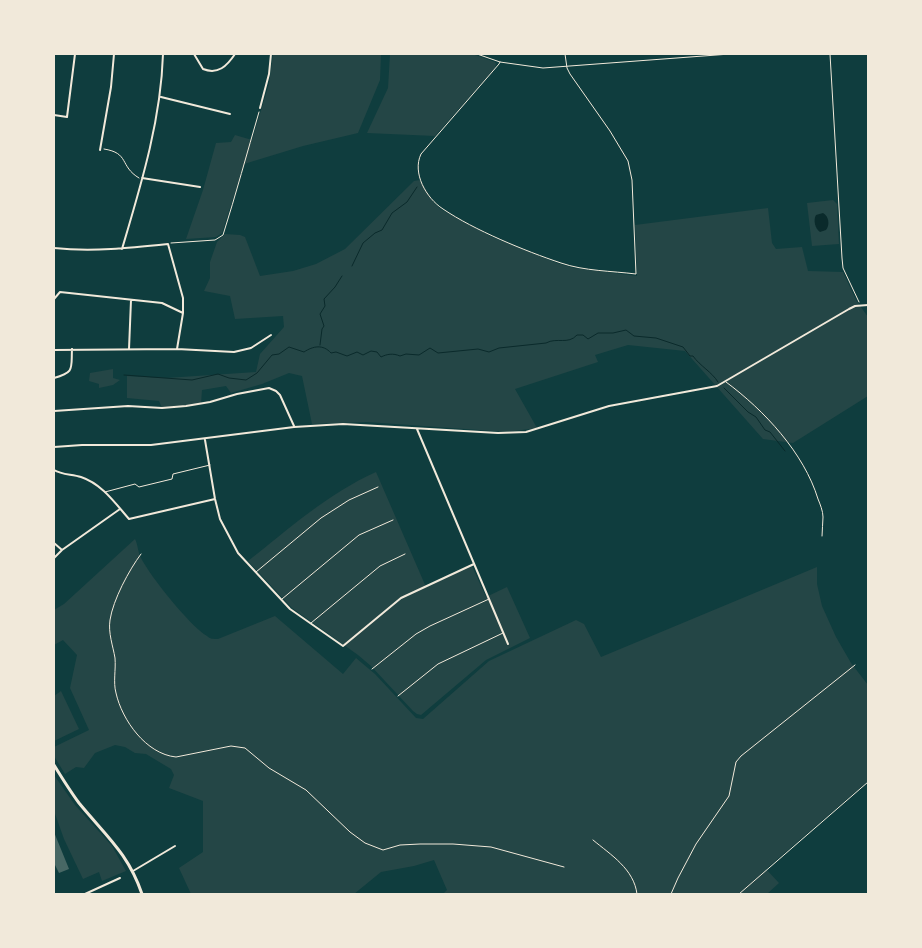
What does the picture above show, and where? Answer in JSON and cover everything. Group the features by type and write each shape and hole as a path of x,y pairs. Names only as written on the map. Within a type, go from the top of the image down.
{"main road":[{"path":"54,765 78,801 118,848 133,871 142,894"}],"street":[{"path":"54,115 67,117 74,54"},
{"path":"100,150 110,95 114,54"},
{"path":"122,249 142,178 161,97 163,54"},
{"path":"194,54 203,69 217,72 235,54"},
{"path":"260,108 269,74 271,54"},
{"path":"161,97 230,114"},
{"path":"142,178 200,187"},
{"path":"54,248 72,250 122,249 168,244 183,298 183,312 177,349"},
{"path":"54,299 60,292 162,303 183,312"},
{"path":"129,349 131,300"},
{"path":"54,447 152,445 294,427 360,424 498,433 526,432 609,406 717,386 849,309 860,305 868,305"},
{"path":"54,350 177,349 234,352 251,348 270,335"},
{"path":"54,378 67,374 71,368 72,349"},
{"path":"54,411 128,406 162,408 186,406 269,388 276,390 280,395 294,427"},
{"path":"417,429 508,644"},
{"path":"205,439 220,519 238,553 290,609 343,646 401,598 474,564"},
{"path":"54,470 89,480 105,492 129,519 215,499"},
{"path":"54,558 62,550 120,509"},
{"path":"54,543 62,550"},
{"path":"133,871 175,846"},
{"path":"85,894 120,878"}],"lane":[{"path":"726,382 737,390 783,436 796,454 816,493 823,516 822,536"},
{"path":"105,492 135,484 139,487 172,479 173,474 210,465"},
{"path":"256,573 321,518 349,500 378,487"},
{"path":"282,600 358,535 393,520"},
{"path":"311,624 380,566 405,554"},
{"path":"372,669 416,634 489,599"},
{"path":"398,696 438,664 503,633"}],"path":[{"path":"476,54 500,62 542,68 567,68 730,54"},
{"path":"500,62 486,81 421,154 418,171 421,182 443,209 507,241 562,263 636,274 632,180 628,162 610,131 567,68 565,54"},
{"path":"830,54 843,268 860,305"},
{"path":"168,244 215,240 222,234 242,177 260,108"},
{"path":"100,150 115,151 120,154 132,174 142,178"},
{"path":"142,554 133,564 112,611 110,634 115,657 115,682 118,700 129,724 156,751 167,756 176,757 231,746 245,748 269,768 306,790 350,832 365,843 383,850 400,845 420,844 491,847 564,867"},
{"path":"671,894 696,844 729,796 736,762 854,665"},
{"path":"739,894 868,782"},
{"path":"593,840 631,874 637,894"}],"shaded area":[{"path":"273,54 381,54 380,80 358,133 303,146 244,164 222,233 216,237 186,239 203,190 216,143 231,142 235,135 252,140 269,84"},
{"path":"390,54 472,54 496,64 495,68 435,136 367,133 388,88"},
{"path":"420,180 435,204 442,210 492,237 574,268 637,276 635,225 768,208 772,243 776,249 802,247 808,271 843,272 856,300 868,317 868,396 793,443 763,439 685,351 628,345 595,355 598,362 515,389 537,428 507,432 367,422 312,424 302,376 289,373 262,384 231,393 226,386 202,390 201,404 162,408 159,401 127,398 127,376 166,378 256,372 260,354 284,327 283,316 235,319 230,296 204,291 210,278 210,262 217,242 225,234 245,237 260,276 293,271 316,264 345,249 414,181"},
{"path":"833,200 837,204 839,244 812,246 807,203"},
{"path":"823,213 828,218 828,226 826,230 820,232 816,227 815,219 816,215"},
{"path":"113,369 113,378 120,380 113,385 99,388 99,384 89,381 90,373"},
{"path":"376,472 426,587 472,566 486,597 507,587 530,638 486,660 421,715 413,711 371,666 358,655 292,608 248,561 325,501"},
{"path":"135,539 141,558 161,588 181,612 209,638 218,639 275,616 343,674 356,658 375,674 416,718 423,719 489,661 576,620 584,624 601,657 817,567 817,584 822,606 836,637 851,663 868,685 868,781 766,869 779,883 767,894 443,894 447,890 434,860 381,872 354,894 191,894 179,868 203,852 203,801 169,788 174,775 171,769 146,754 135,753 125,747 115,745 95,753 84,768 76,767 65,774 54,756 54,747 89,730 70,688 77,655 63,640 54,645 54,610 64,604"},
{"path":"61,691 79,729 54,741 54,696"},
{"path":"54,775 75,805 112,846 126,871 102,881 99,872 83,879 64,839 54,811"}],"building":[{"path":"54,832 69,869 59,873 54,863"}],"waterway":[{"path":"352,266 363,243 382,230 392,213 407,202 417,187"},
{"path":"320,345 324,326 320,314 325,306 324,299 342,276"},
{"path":"124,375 192,380 218,374 229,378 246,380 257,373 272,355 279,354 289,347 304,352 314,347 321,347 331,353 336,352 347,356 357,352 363,355 371,351 377,352 381,357 390,354 400,356 406,354 419,355 430,348 438,353 478,349 489,352 499,348 570,340 577,335 583,335 588,339 598,333 613,333 626,330 634,336 656,338 683,347 718,382"},
{"path":"724,388 748,412 756,417 765,430 770,432 785,451"}]}
